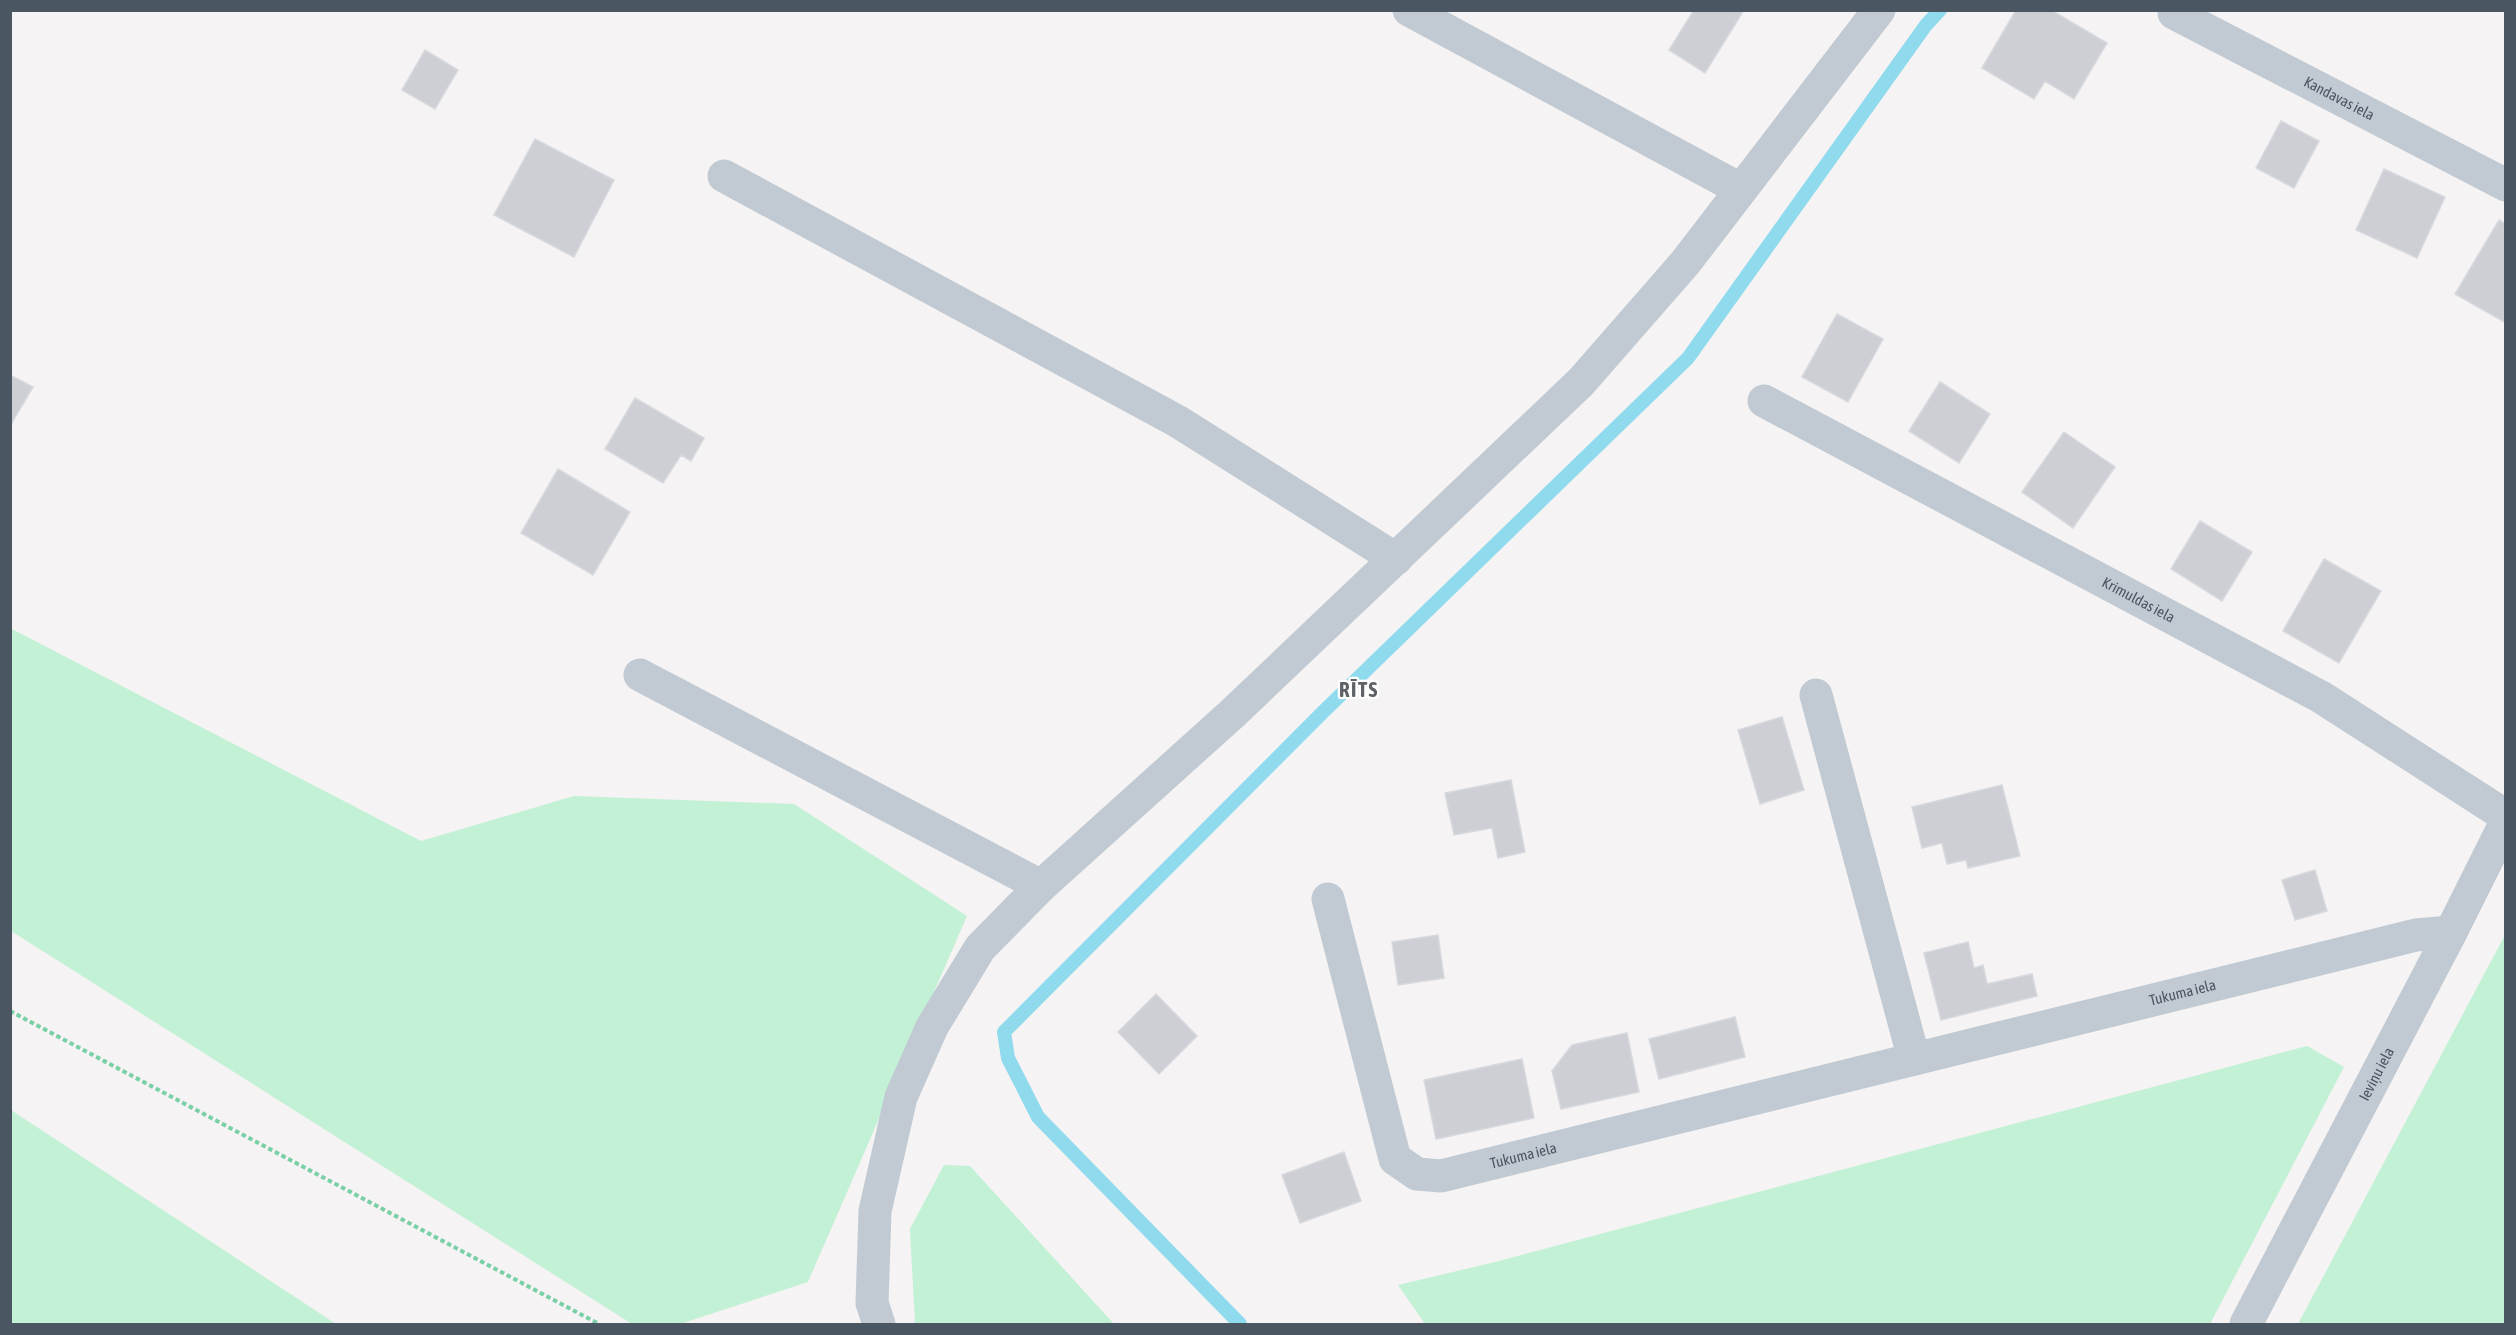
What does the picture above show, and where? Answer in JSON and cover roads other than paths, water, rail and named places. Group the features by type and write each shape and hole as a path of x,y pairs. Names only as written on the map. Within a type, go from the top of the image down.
{"street":[{"path":"1408,10 1740,189"},
{"path":"879,1324 872,1303 875,1211 901,1097 932,1027 980,948 1041,885 1233,713 1581,382 1685,262 1879,10"},
{"name":"Kandavas iela","path":"2174,13 2505,185"},
{"path":"724,176 1177,421 1396,559"},
{"name":"Krimuldas iela","path":"1764,401 2321,697 2505,816"},
{"path":"640,675 1041,885"},
{"path":"1816,695 1914,1059"},
{"name":"Ieviņu iela","path":"2246,1324 2451,933 2505,822"},
{"name":"Tukuma iela","path":"1328,899 1395,1159 1417,1174 1441,1176 2416,935 2451,933"}],"waterway":[{"path":"1240,1324 1038,1117 1008,1058 1004,1032 1324,711 1688,358 1926,25 1940,10"}],"district":[{"name":"RĪTS","path":"1359,690"}]}
